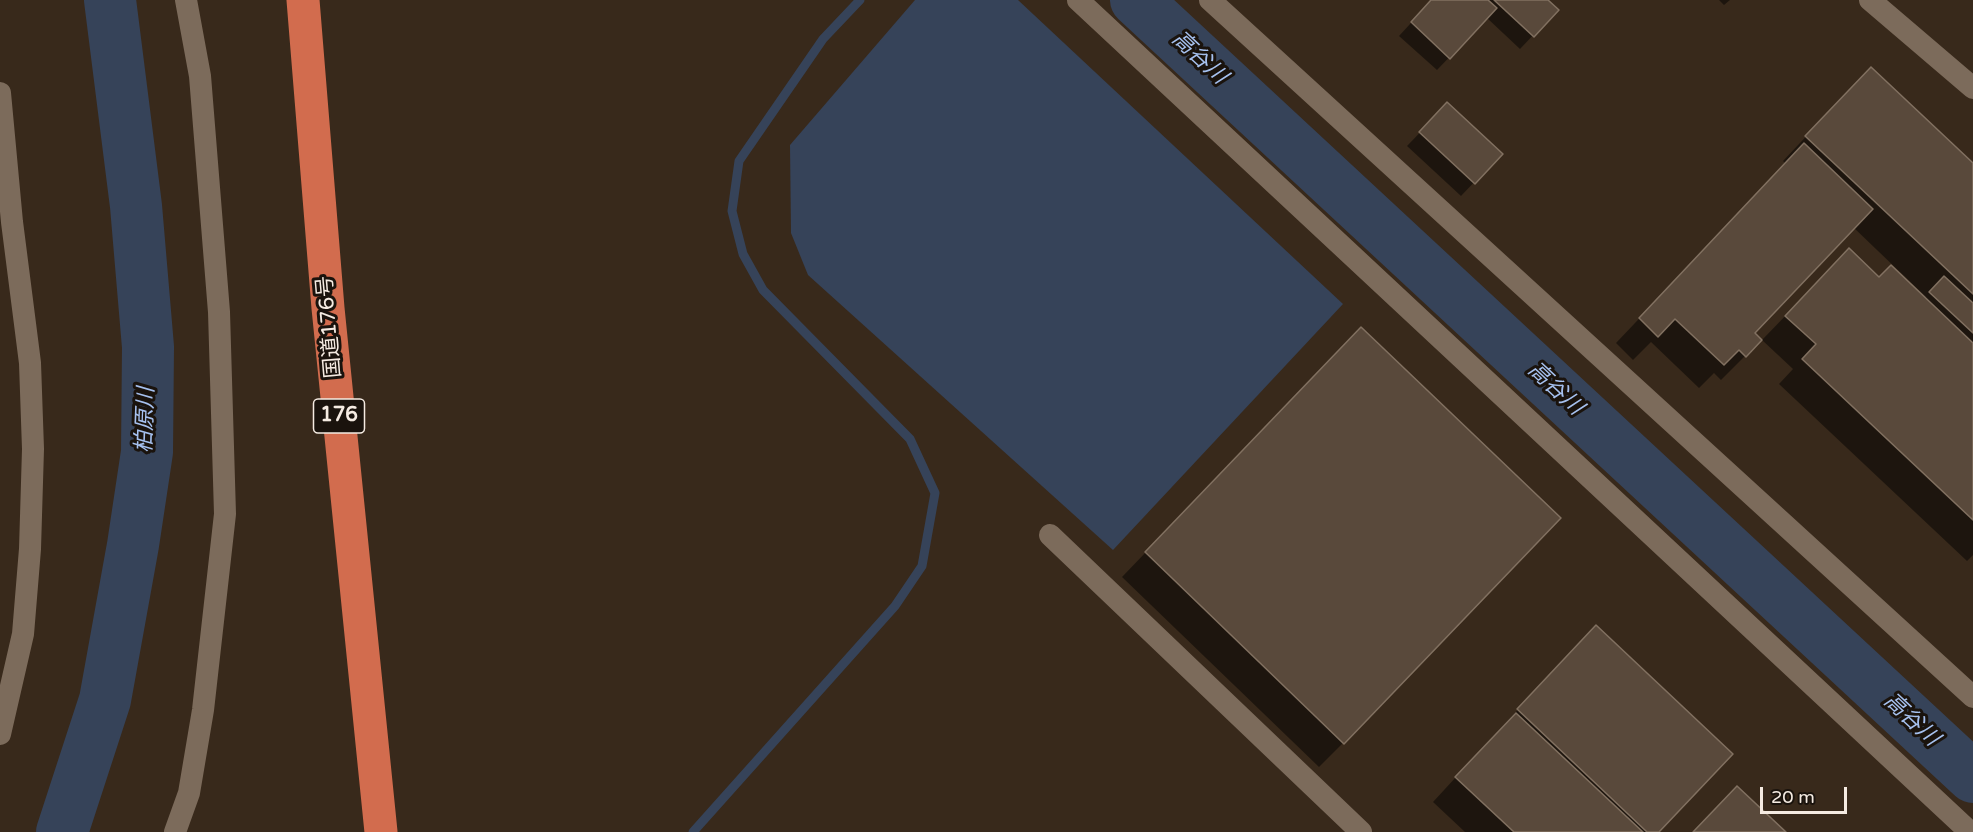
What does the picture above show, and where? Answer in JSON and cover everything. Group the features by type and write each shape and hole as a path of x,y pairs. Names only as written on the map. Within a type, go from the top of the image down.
{"highway":[{"name":"国道176号","path":"303,0 328,308 381,832"}],"street":[{"path":"175,832 189,792 203,710 225,514 219,312 200,76 186,0"},
{"path":"1078,0 1970,832"},
{"path":"1210,0 1973,697"},
{"path":"1870,0 1973,88"},
{"path":"0,96 12,222 30,363 33,449 30,549 23,634 0,734"},
{"path":"1050,535 1361,832"}],"water":[{"path":"915,0 1018,0 1343,304 1113,550 808,275 791,233 790,145"}],"building":[{"path":"1431,0 1488,0 1497,8 1450,59 1411,22"},
{"path":"1494,0 1548,0 1559,10 1534,37"},
{"path":"1871,67 1973,163 1973,294 1805,136"},
{"path":"1447,102 1503,154 1475,184 1419,132"},
{"path":"1804,143 1873,209 1755,333 1762,340 1746,357 1739,350 1724,365 1675,319 1658,337 1639,318"},
{"path":"1849,248 1879,277 1891,265 1973,343 1973,520 1802,359 1816,344 1785,316"},
{"path":"1944,276 1973,303 1973,333 1929,292"},
{"path":"1361,327 1561,518 1344,744 1145,552"},
{"path":"1596,625 1733,754 1659,832 1647,832 1517,709"},
{"path":"1516,713 1643,832 1514,832 1455,777"},
{"path":"1737,786 1786,832 1693,832"}],"waterway":[{"name":"柏原川","path":"62,832 105,700 147,452 148,347 136,206 110,0"},
{"path":"693,832 895,606 922,566 935,493 910,439 763,290 743,254 732,211 739,161 823,39 860,0"},
{"name":"高谷川","path":"1136,0 1973,777"}]}
